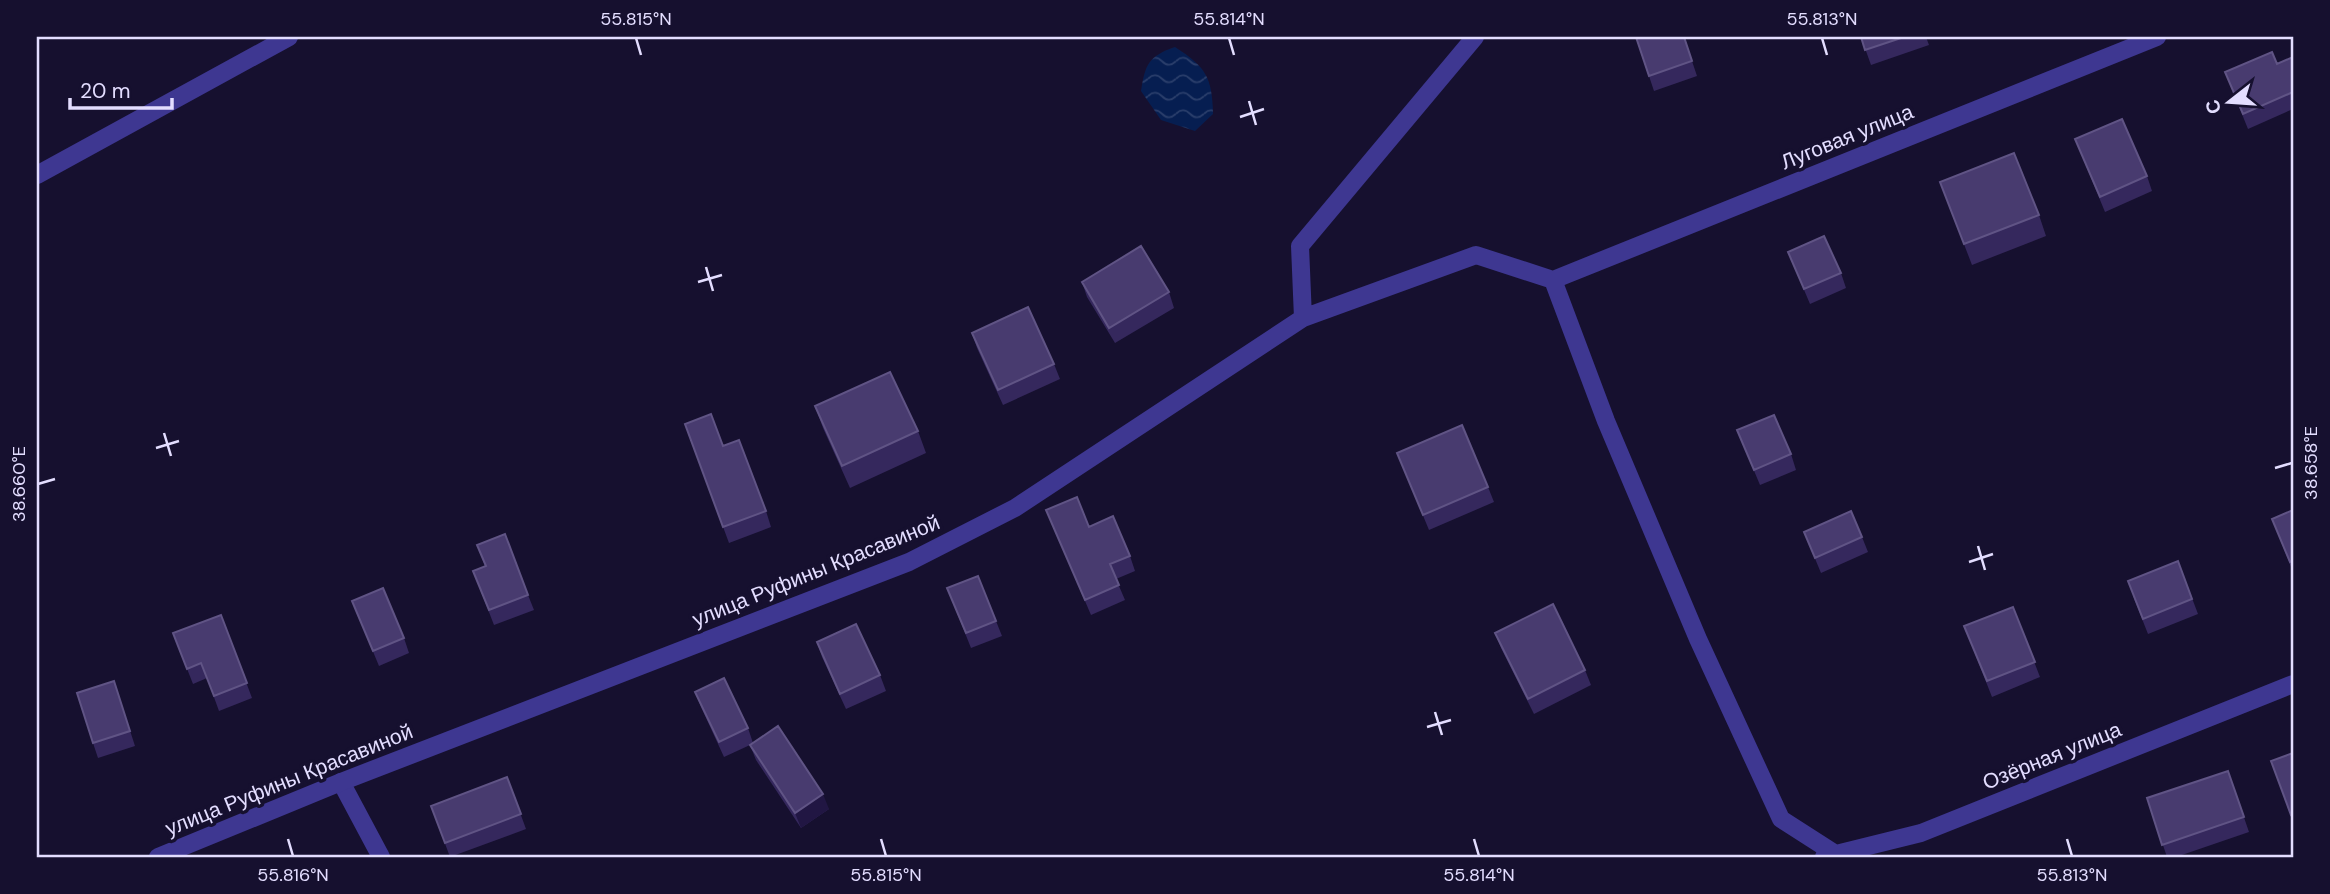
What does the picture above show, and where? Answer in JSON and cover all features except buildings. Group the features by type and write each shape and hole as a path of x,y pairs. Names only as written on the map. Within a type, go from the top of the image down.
{"street":[{"path":"37,176 289,37"},
{"path":"1303,318 1300,246 1475,37"},
{"name":"Луговая улица","path":"1553,280 2157,37"},
{"name":"улица Руфины Красавиной","path":"158,857 341,782 909,562 1015,509 1303,318 1476,255 1553,280"},
{"path":"1553,280 1606,421 1698,639 1781,819 1829,855"},
{"name":"Озёрная улица","path":"1829,855 1921,833 2293,684"},
{"path":"341,782 381,857"}],"water":[{"path":"1175,47 1200,67 1209,82 1213,114 1195,131 1161,120 1141,91 1144,74 1150,62 1159,54"}]}
